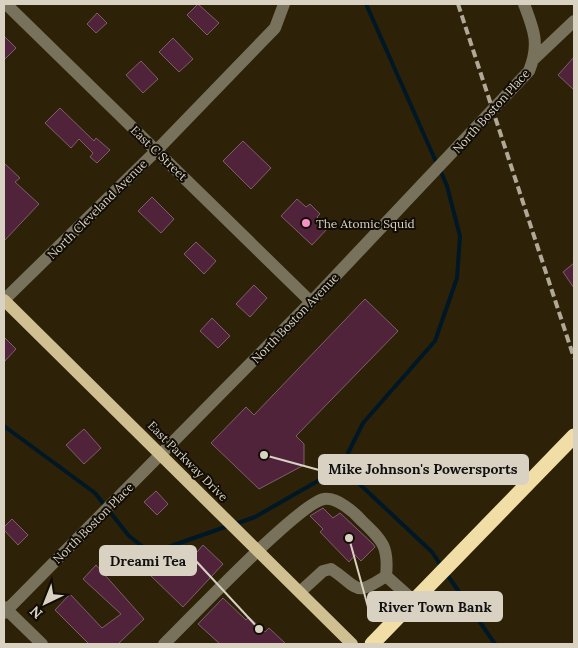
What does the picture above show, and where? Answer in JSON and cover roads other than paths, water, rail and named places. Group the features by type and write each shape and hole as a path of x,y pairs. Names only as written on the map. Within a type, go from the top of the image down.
{"highway":[{"path":"372,644 574,436"}],"main road":[{"name":"East Parkway Drive","path":"4,300 352,644"}],"street":[{"name":"East C Street","path":"6,4 311,302"},
{"name":"North Cleveland Avenue","path":"4,300 156,150 275,28 284,4"},
{"name":"North Boston Place","path":"427,181 529,70 536,53 532,23 524,4"},
{"path":"534,60 574,21"},
{"name":"North Boston Avenue","path":"161,454 427,181"},
{"name":"North Boston Place","path":"5,610 161,454"},
{"path":"164,644 290,521 315,502 325,498 335,500 356,514 379,539 386,550 386,576 414,601"},
{"path":"300,592 323,571 331,569 356,589 372,586 386,576"},
{"path":"5,610 42,644"}],"waterway":[{"path":"366,4 437,164"},
{"path":"440,170 447,186 460,236 457,278 435,341 363,423 348,453 351,476 432,552 442,567"},
{"path":"4,426 95,493 129,536 151,553 228,526"},
{"path":"235,524 255,517 323,478 351,476"},
{"path":"446,573 495,644"}],"railway":[{"path":"458,4 574,358"}],"place":[{"name":"The Atomic Squid","path":"306,223"},
{"name":"Mike Johnson's Powersports","path":"264,455"},
{"name":"River Town Bank","path":"349,538"},
{"name":"Dreami Tea","path":"259,629"}]}
